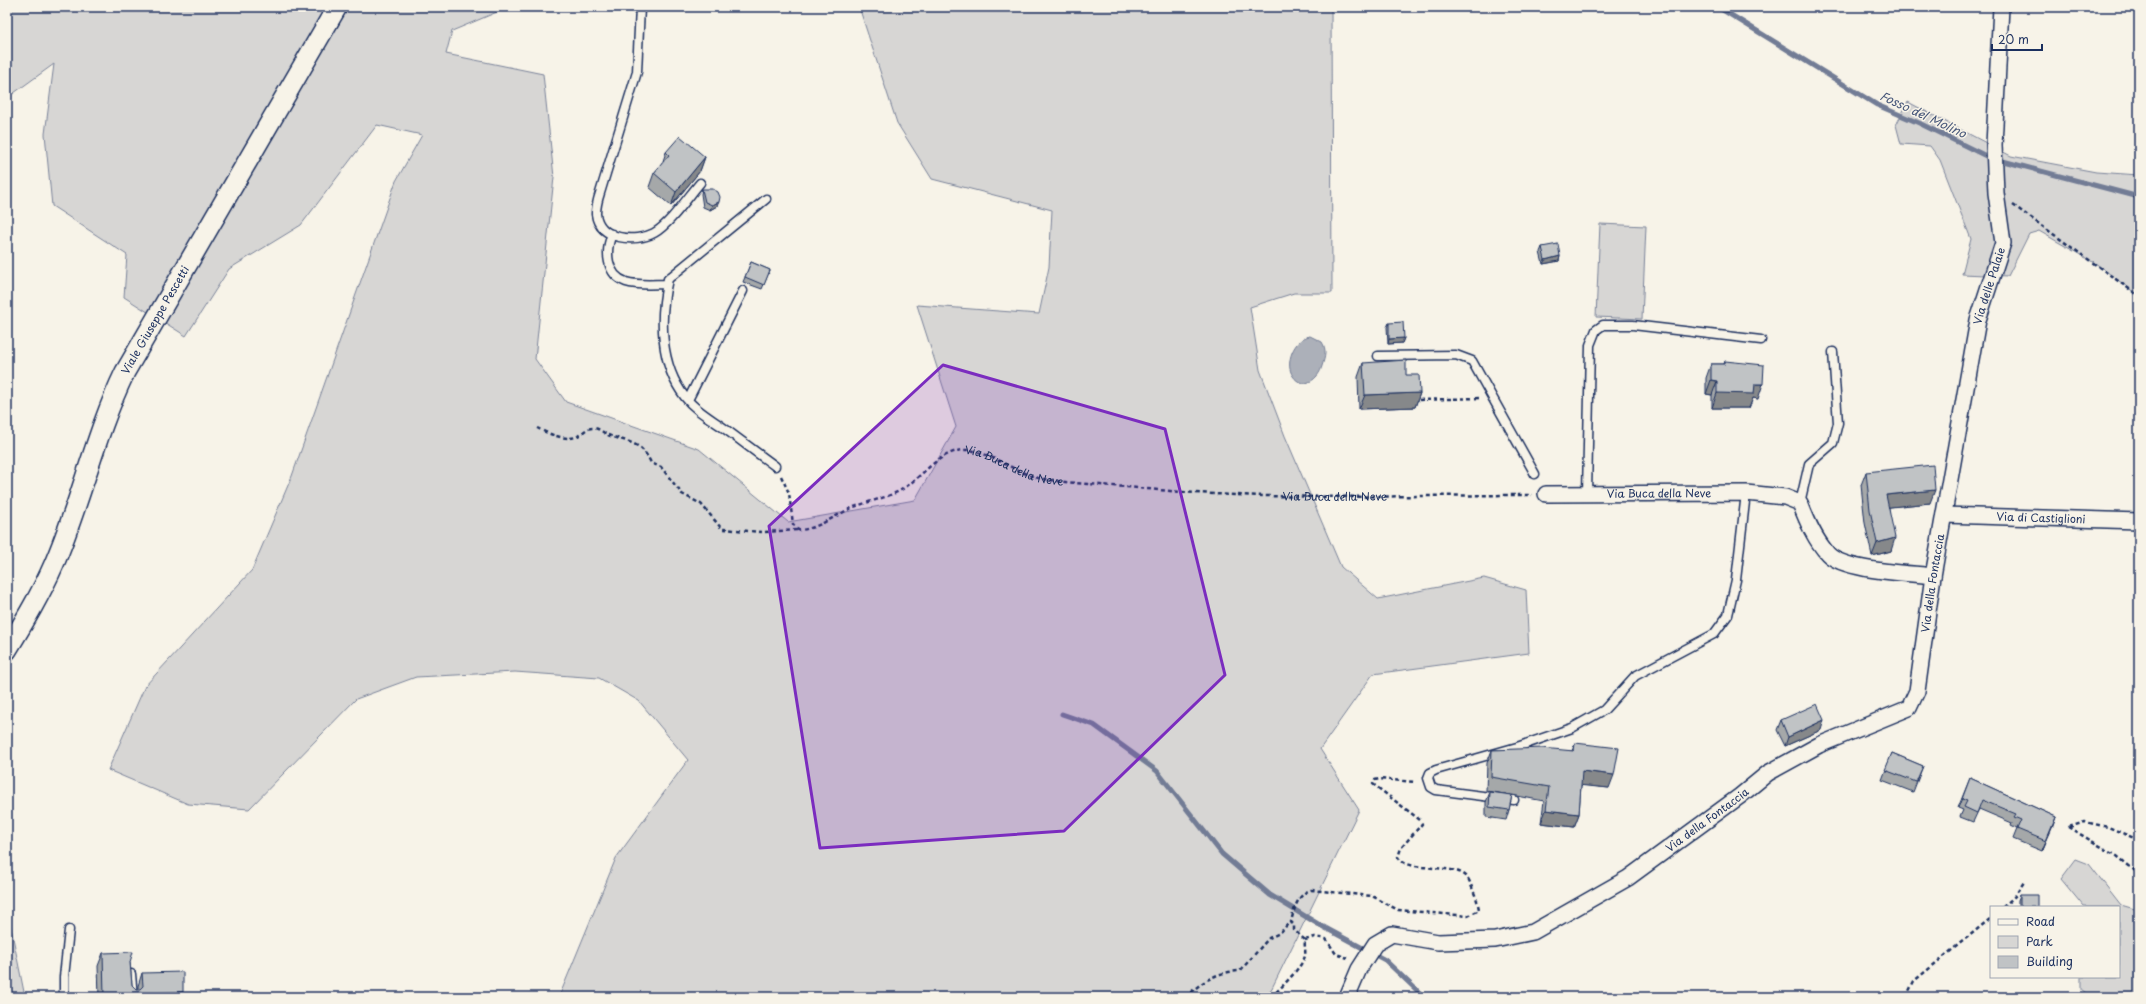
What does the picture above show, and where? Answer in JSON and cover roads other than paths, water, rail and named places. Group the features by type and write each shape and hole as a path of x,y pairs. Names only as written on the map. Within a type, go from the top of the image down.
{"street":[{"name":"Viale Giuseppe Pescetti","path":"7,650 33,607 54,563 98,444 111,401 125,372 337,7"},
{"name":"Via delle Palaie","path":"1944,515 1978,320 2003,242 1996,193 1994,145 2001,7"},
{"name":"Via Buca della Neve","path":"1544,490 1587,494 1746,493 1785,497 1800,503"},
{"path":"1800,503 1819,543 1829,556 1843,564 1933,576"},
{"name":"Via di Castiglioni","path":"1944,515 2139,521"},
{"name":"Via della Fontaccia","path":"1347,997 1369,954 1392,934 1438,942 1495,940 1533,932 1628,878 1740,796 1768,773 1819,744 1909,708 1918,691 1933,576 1944,515"}],"lane":[{"path":"640,7 637,72 597,204 596,213 598,222 604,230 612,234 623,238 639,238 654,232 661,227 700,183"},
{"path":"766,198 672,274 667,284 663,334 666,359 672,378 688,400 698,411 774,466"},
{"path":"612,234 609,241 608,257 610,265 619,278 626,282 643,285 667,284"},
{"path":"688,400 743,291"},
{"path":"1587,494 1590,345 1596,330 1604,326 1633,326 1761,340"},
{"path":"1800,503 1809,464 1827,450 1833,443 1836,434 1838,423 1833,352"},
{"path":"1378,356 1456,356 1465,357 1472,360 1477,366 1535,474"},
{"path":"1514,800 1436,790 1429,782 1428,778 1430,773 1436,770 1517,747 1572,728 1604,710 1635,676 1714,634 1728,615 1742,539 1746,493"},
{"path":"64,997 64,977 69,930"},
{"path":"131,974 133,997"}],"waterway":[{"name":"Fosso del Molino","path":"1718,7 1877,105 1919,123 1988,157 2139,197"},
{"path":"1062,714 1094,725 1157,771 1222,854 1270,895 1318,924 1385,960 1424,997"}]}
